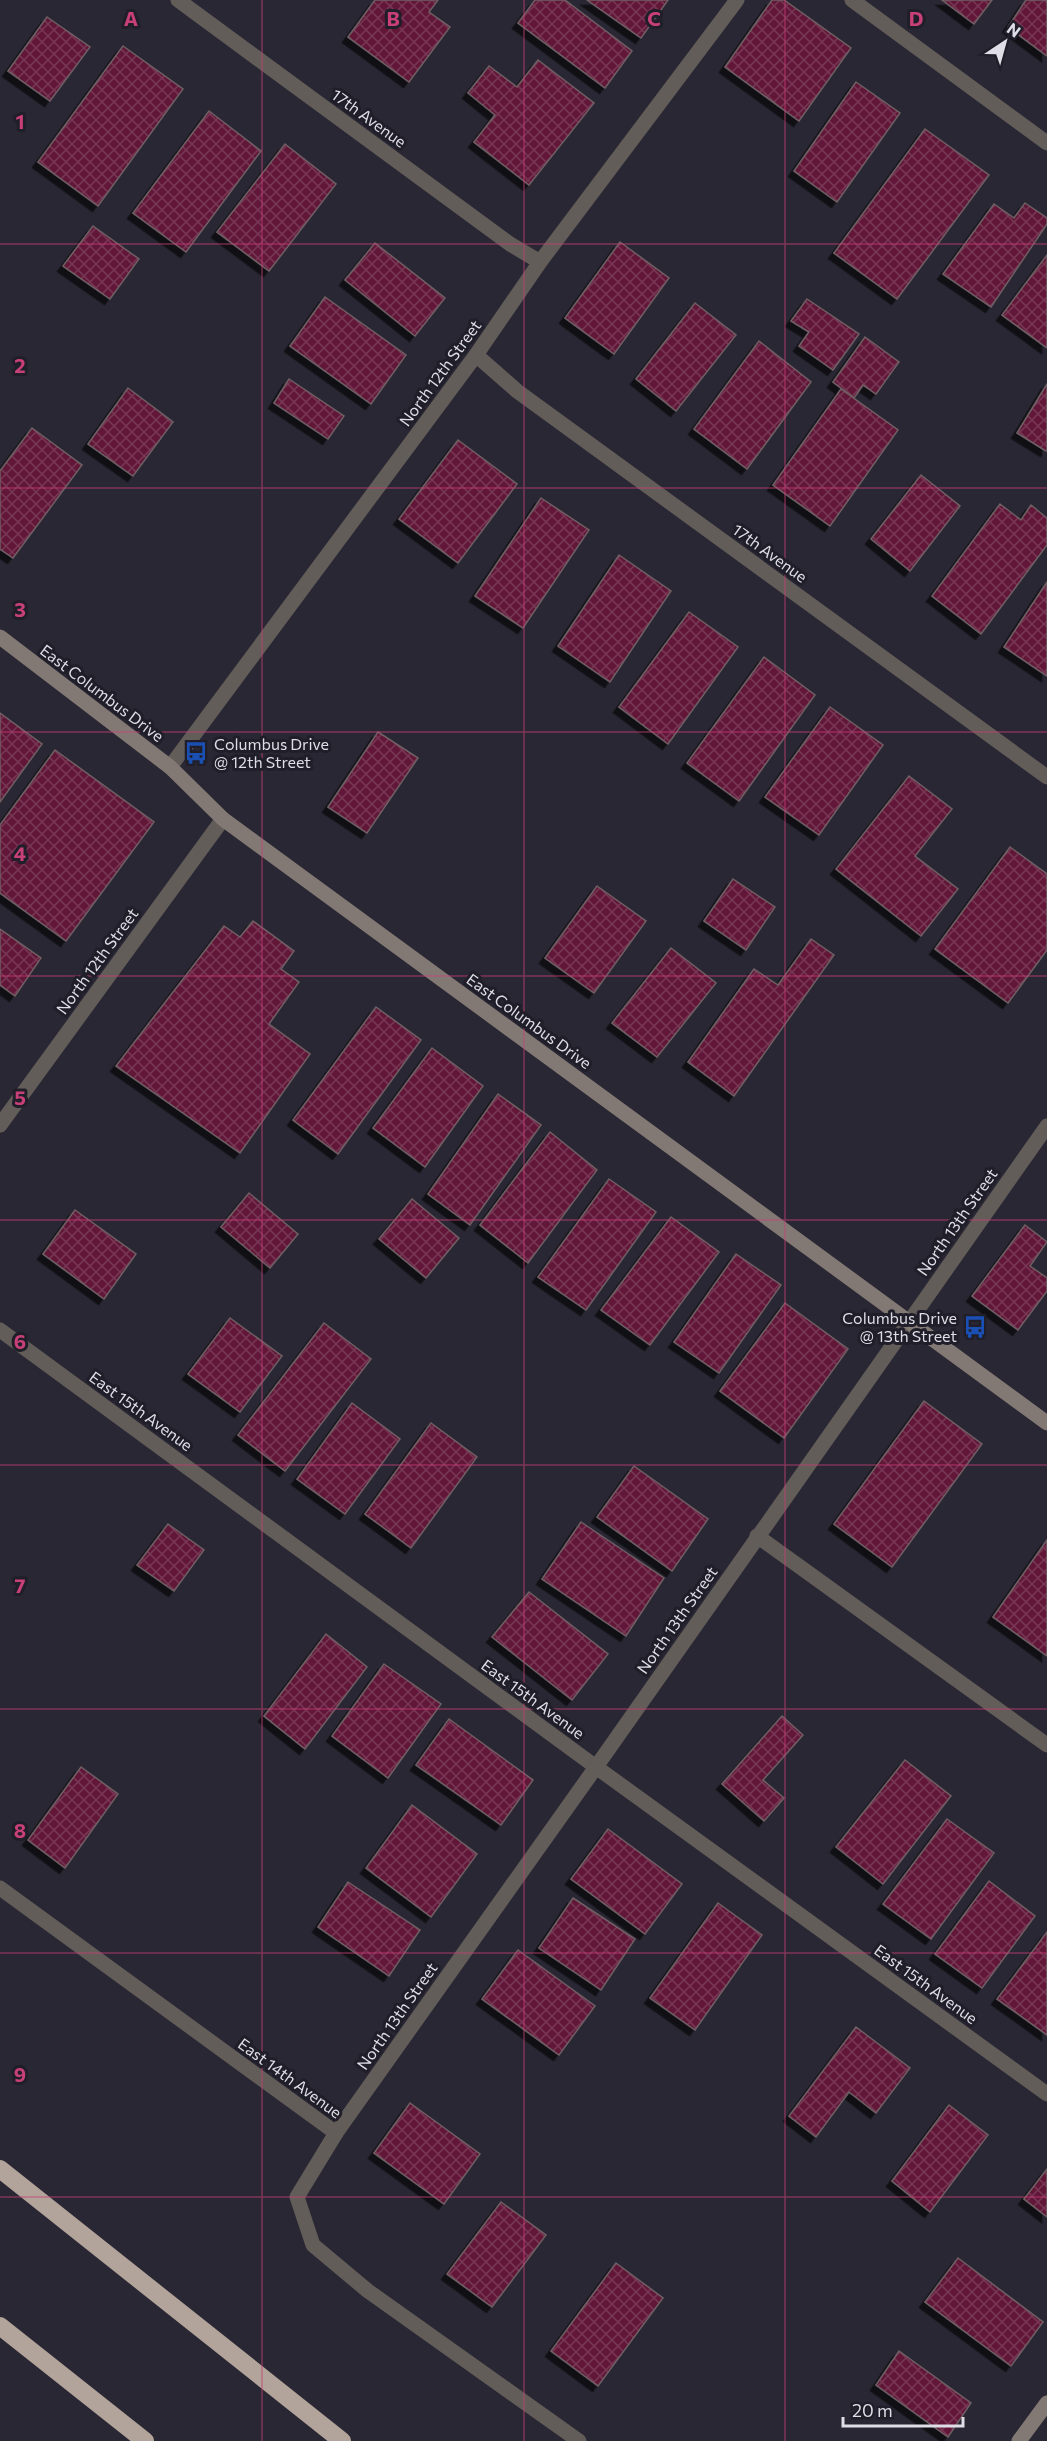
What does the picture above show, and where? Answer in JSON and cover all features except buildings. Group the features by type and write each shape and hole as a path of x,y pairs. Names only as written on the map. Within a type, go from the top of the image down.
{"highway":[{"path":"0,2169 342,2441"},
{"path":"0,2326 145,2441"}],"main road":[{"name":"East Columbus Drive","path":"0,637 170,767 223,819 1047,1423"},
{"path":"1019,2441 1047,2403"}],"street":[{"name":"17th Avenue","path":"178,0 510,244 540,262"},
{"name":"North 12th Street","path":"170,767 476,355 540,262 737,0"},
{"path":"852,0 1047,143"},
{"name":"17th Avenue","path":"476,355 517,391 1047,777"},
{"name":"North 12th Street","path":"0,1125 223,819"},
{"name":"North 13th Street","path":"336,2133 1047,1126"},
{"name":"East 15th Avenue","path":"0,1330 1047,2094"},
{"path":"758,1536 1047,1746"},
{"name":"East 14th Avenue","path":"0,1888 336,2133 297,2197 313,2245 368,2291 579,2441"}],"place":[{"name":"Columbus Drive @ 12th Street","path":"196,753"},
{"name":"Columbus Drive @ 13th Street","path":"975,1327"}]}
